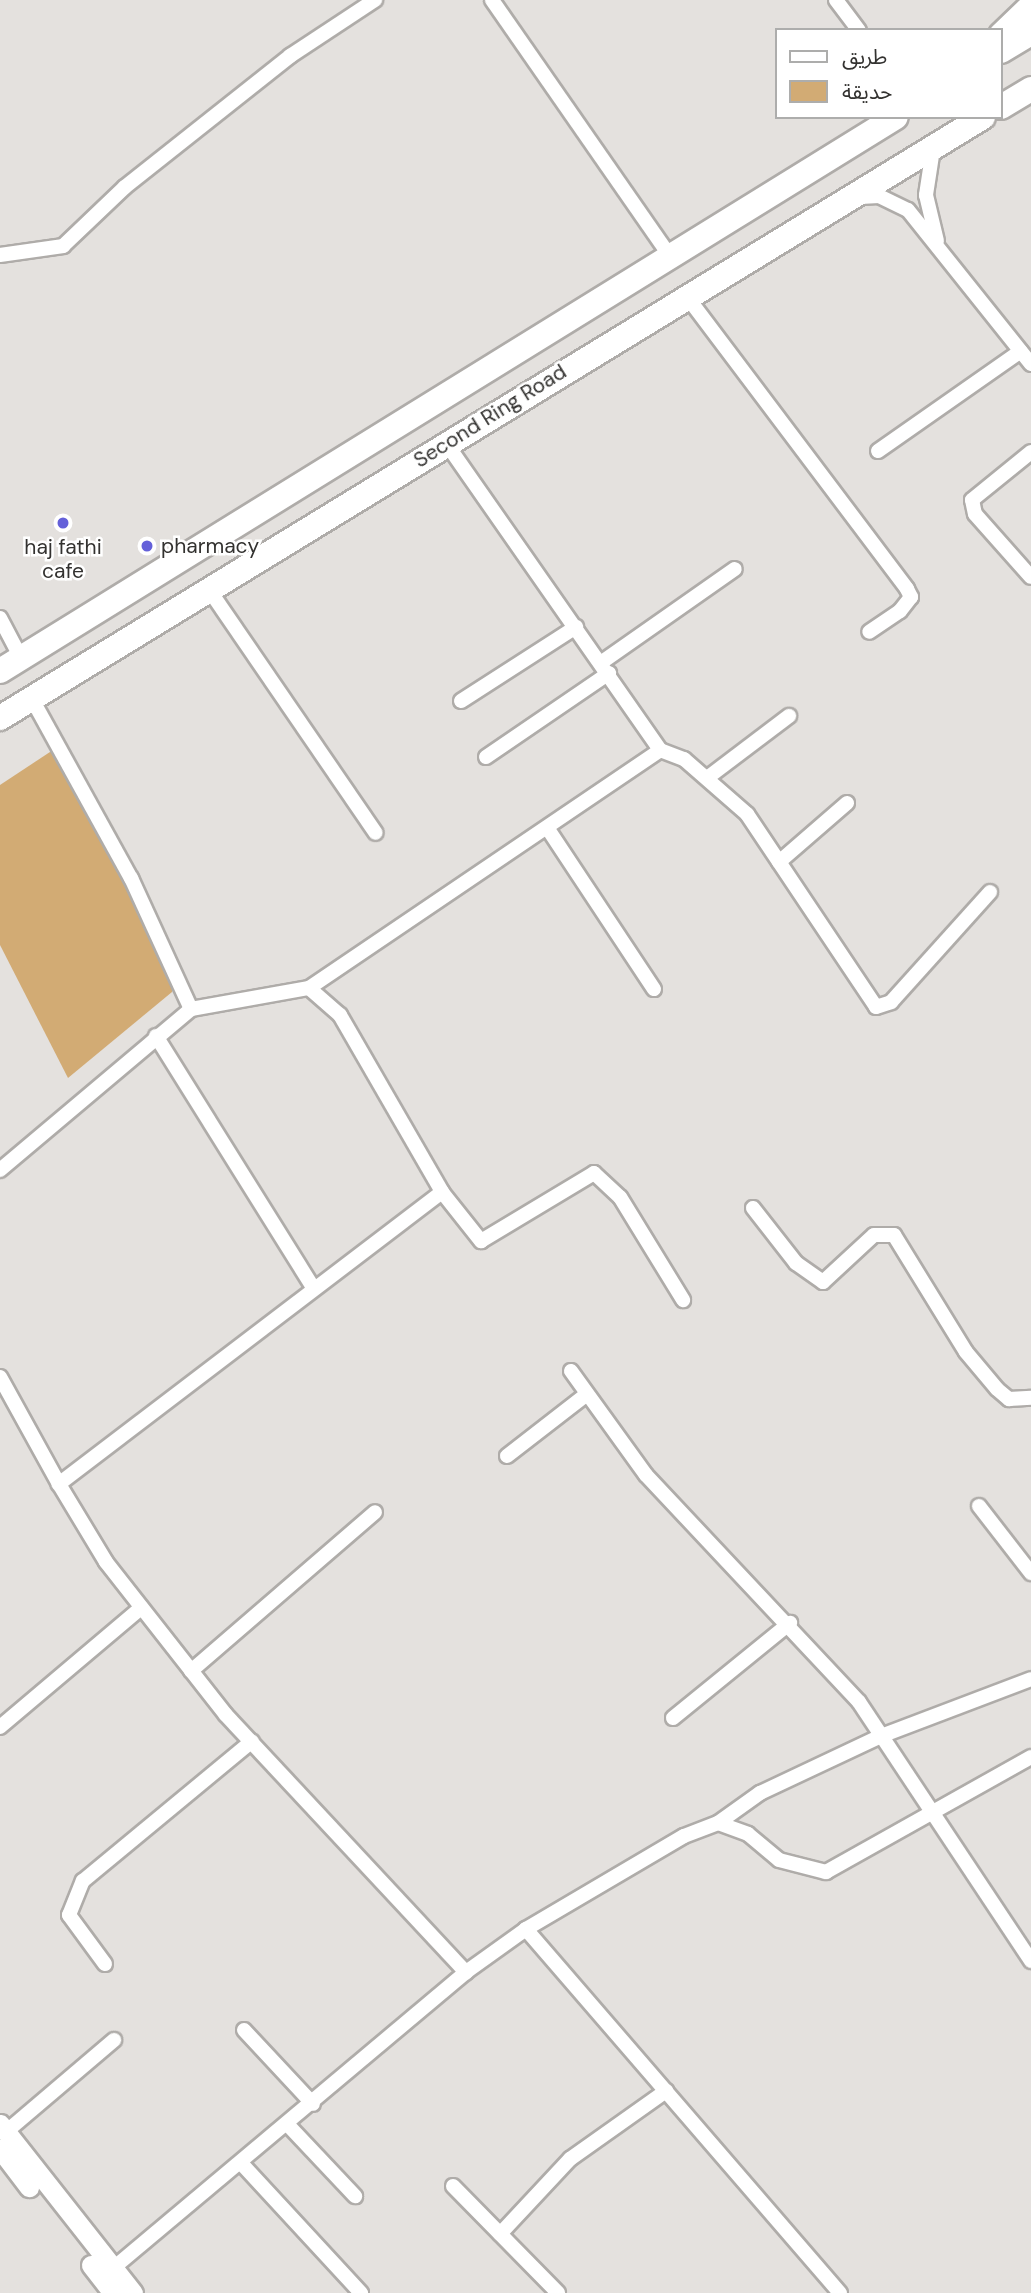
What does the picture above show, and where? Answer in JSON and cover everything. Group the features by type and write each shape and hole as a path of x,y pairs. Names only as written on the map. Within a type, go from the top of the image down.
{"highway":[{"path":"1003,33 1031,6"},
{"path":"1003,50 1031,33"},
{"path":"1003,106 1029,94"},
{"name":"Second Ring Road","path":"0,671 893,119"},
{"name":"Second Ring Road","path":"0,718 210,591 685,294 980,119"}],"street":[{"path":"0,255 63,246 125,187 290,56 375,0"},
{"path":"492,0 670,256"},
{"path":"836,0 857,28"},
{"path":"935,145 926,162 926,195 939,246"},
{"path":"845,198 894,201 939,246 1031,364"},
{"path":"685,294 907,589 911,597 900,611 869,632"},
{"path":"878,451 1021,351"},
{"path":"446,443 606,668 660,750 707,778 747,814 876,1007 891,1002 989,892"},
{"path":"1031,452 972,500 975,514 1031,577"},
{"path":"486,757 735,569"},
{"path":"210,591 376,834"},
{"path":"0,618 21,657"},
{"path":"461,701 576,627"},
{"path":"32,699 131,878 191,1009"},
{"path":"707,778 789,716"},
{"path":"0,1170 191,1009 309,988 548,829 660,750"},
{"path":"779,862 847,803"},
{"path":"548,829 654,989"},
{"path":"309,988 340,1015 442,1192 486,1242 588,1174 600,1174 683,1300"},
{"path":"156,1036 313,1287"},
{"path":"59,1484 126,1439 313,1287 442,1192"},
{"path":"753,1208 796,1263 823,1282 874,1235 894,1235 966,1352 997,1389 1009,1399 1031,1398"},
{"path":"571,1371 646,1475 790,1623 881,1736 933,1808 1031,1961"},
{"path":"0,1377 59,1484 141,1608 252,1741 466,1972"},
{"path":"507,1456 587,1394"},
{"path":"979,1506 1031,1573"},
{"path":"191,1671 374,1512"},
{"path":"0,1727 141,1608"},
{"path":"673,1718 790,1623"},
{"path":"111,2270 288,2125 466,1972 526,1929 684,1836 718,1823 760,1793 881,1736 1031,1679"},
{"path":"105,1964 69,1915 83,1881 252,1741"},
{"path":"718,1823 748,1835 779,1860 826,1872 865,1855 933,1808 1031,1757"},
{"path":"526,1929 840,2293"},
{"path":"244,2030 313,2104"},
{"path":"2,2135 114,2039"},
{"path":"500,2234 570,2159 666,2091"},
{"path":"288,2125 355,2196"},
{"path":"2,2135 111,2270 133,2293"},
{"path":"2,2135 113,2293"},
{"path":"240,2163 361,2293"},
{"path":"453,2186 558,2293"}],"green space":[{"path":"53,750 175,981 172,992 68,1078 0,945 0,785"}],"place":[{"name":"haj fathi cafe","path":"63,523"},
{"name":"pharmacy","path":"147,546"}]}
